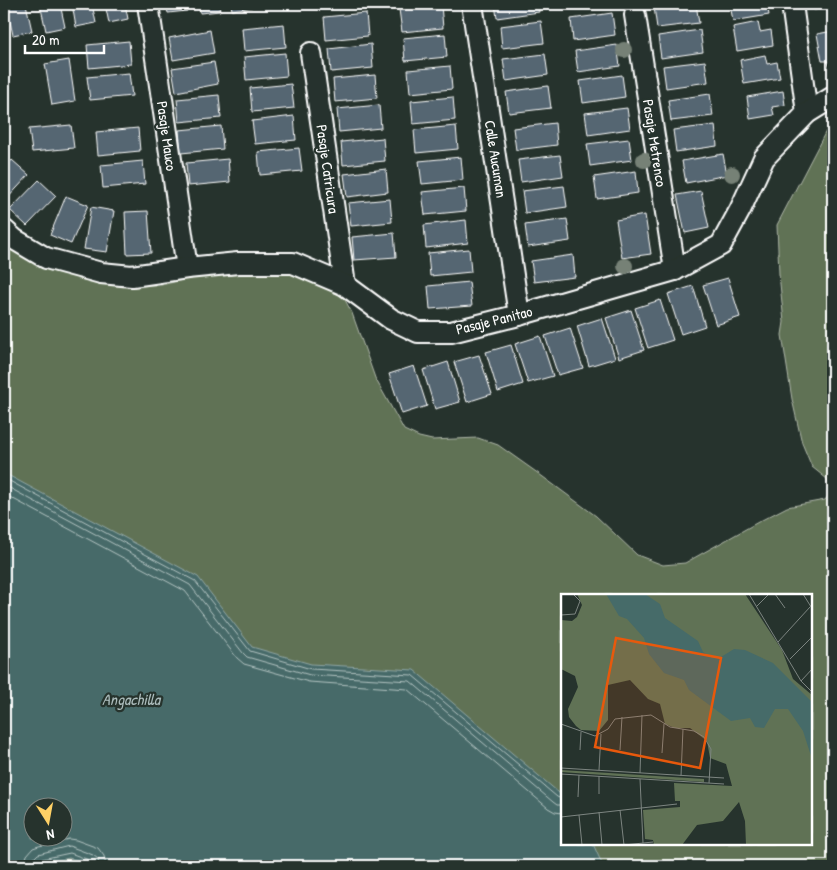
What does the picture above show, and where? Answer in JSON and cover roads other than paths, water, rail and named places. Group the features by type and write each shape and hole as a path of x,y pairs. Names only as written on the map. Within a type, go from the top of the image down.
{"street":[{"name":"Pasaje Mauco","path":"148,4 186,268"},
{"name":"Calle Aucuman","path":"472,4 519,315"},
{"path":"792,4 806,112"},
{"name":"Pasaje Metrenco","path":"635,15 674,270"},
{"name":"Pasaje Catricura","path":"312,53 345,285"},
{"name":"Pasaje Panitao","path":"4,230 14,239 46,258 101,273 132,276 238,263 293,263 345,285 391,319 418,332 451,332 519,315 674,270 721,245 740,210 764,158 806,112 833,97"}],"water":[{"name":"Angachilla","path":"4,473 198,577 252,647 311,664 414,670 561,795 561,845 593,845 603,866 94,866 69,858 34,866 4,866"}]}
